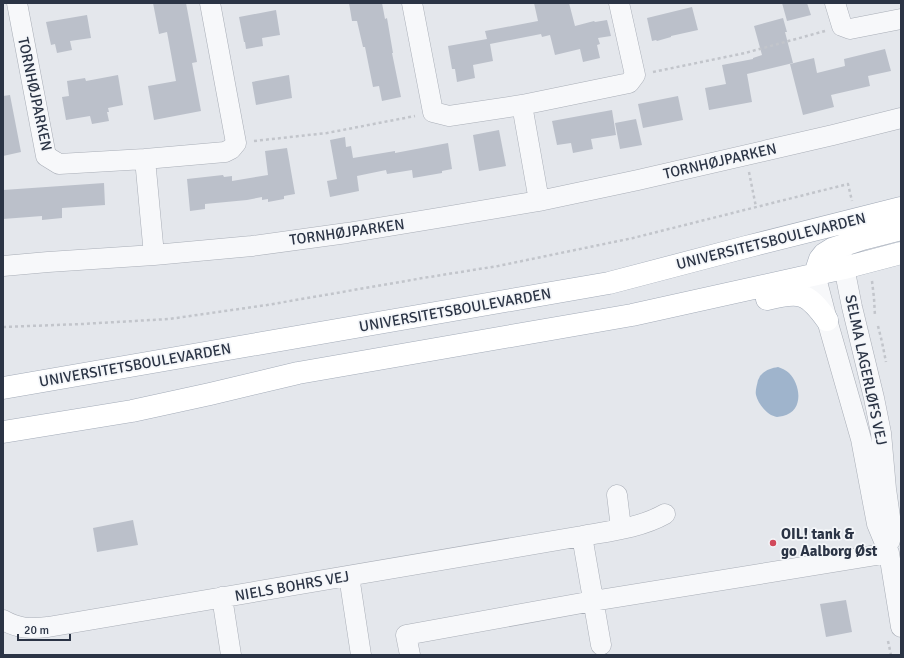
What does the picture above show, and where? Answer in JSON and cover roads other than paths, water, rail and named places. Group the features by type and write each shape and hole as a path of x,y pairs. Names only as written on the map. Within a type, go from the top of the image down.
{"main road":[{"name":"UNIVERSITETSBOULEVARDEN","path":"3,388 609,283 693,260 901,208"},
{"path":"816,274 820,259 824,254 839,246 901,229"},
{"path":"3,432 132,411 298,373 632,316 844,268 901,253"},
{"path":"298,373 342,380 366,377 501,354 671,321 785,294 798,295 812,302 827,320"}],"street":[{"name":"TORNHØJPARKEN","path":"17,3 46,156 59,164 225,152 231,149 236,143 210,3"},
{"path":"412,3 434,112 449,116 522,105 629,83 635,75 619,3"},
{"path":"835,3 842,26 850,29 901,19"},
{"path":"522,105 539,201"},
{"name":"TORNHØJPARKEN","path":"3,266 252,246 347,233 539,201 745,156 901,118"},
{"path":"145,158 154,255"},
{"path":"809,231 820,232 829,236 839,246"},
{"name":"SELMA LAGERLØFS VEJ","path":"839,246 881,433 891,524 889,553 901,627"},
{"name":"SELMA LAGERLØFS VEJ","path":"816,274 827,320 860,439 877,524 889,553"},
{"path":"617,494 621,528"},
{"name":"NIELS BOHRS VEJ","path":"3,620 12,625 36,628 222,598 582,536 654,520 665,514"},
{"path":"582,536 601,645"},
{"path":"410,655 406,635 593,601 889,553"},
{"path":"349,576 361,655"},
{"path":"222,598 231,655"}],"water":[{"path":"778,367 784,369 793,378 798,391 798,397 794,409 790,413 777,417 770,414 761,406 756,392 758,380 761,375 764,372"}],"place":[{"name":"OIL! tank & go Aalborg Øst","path":"773,543"}]}
